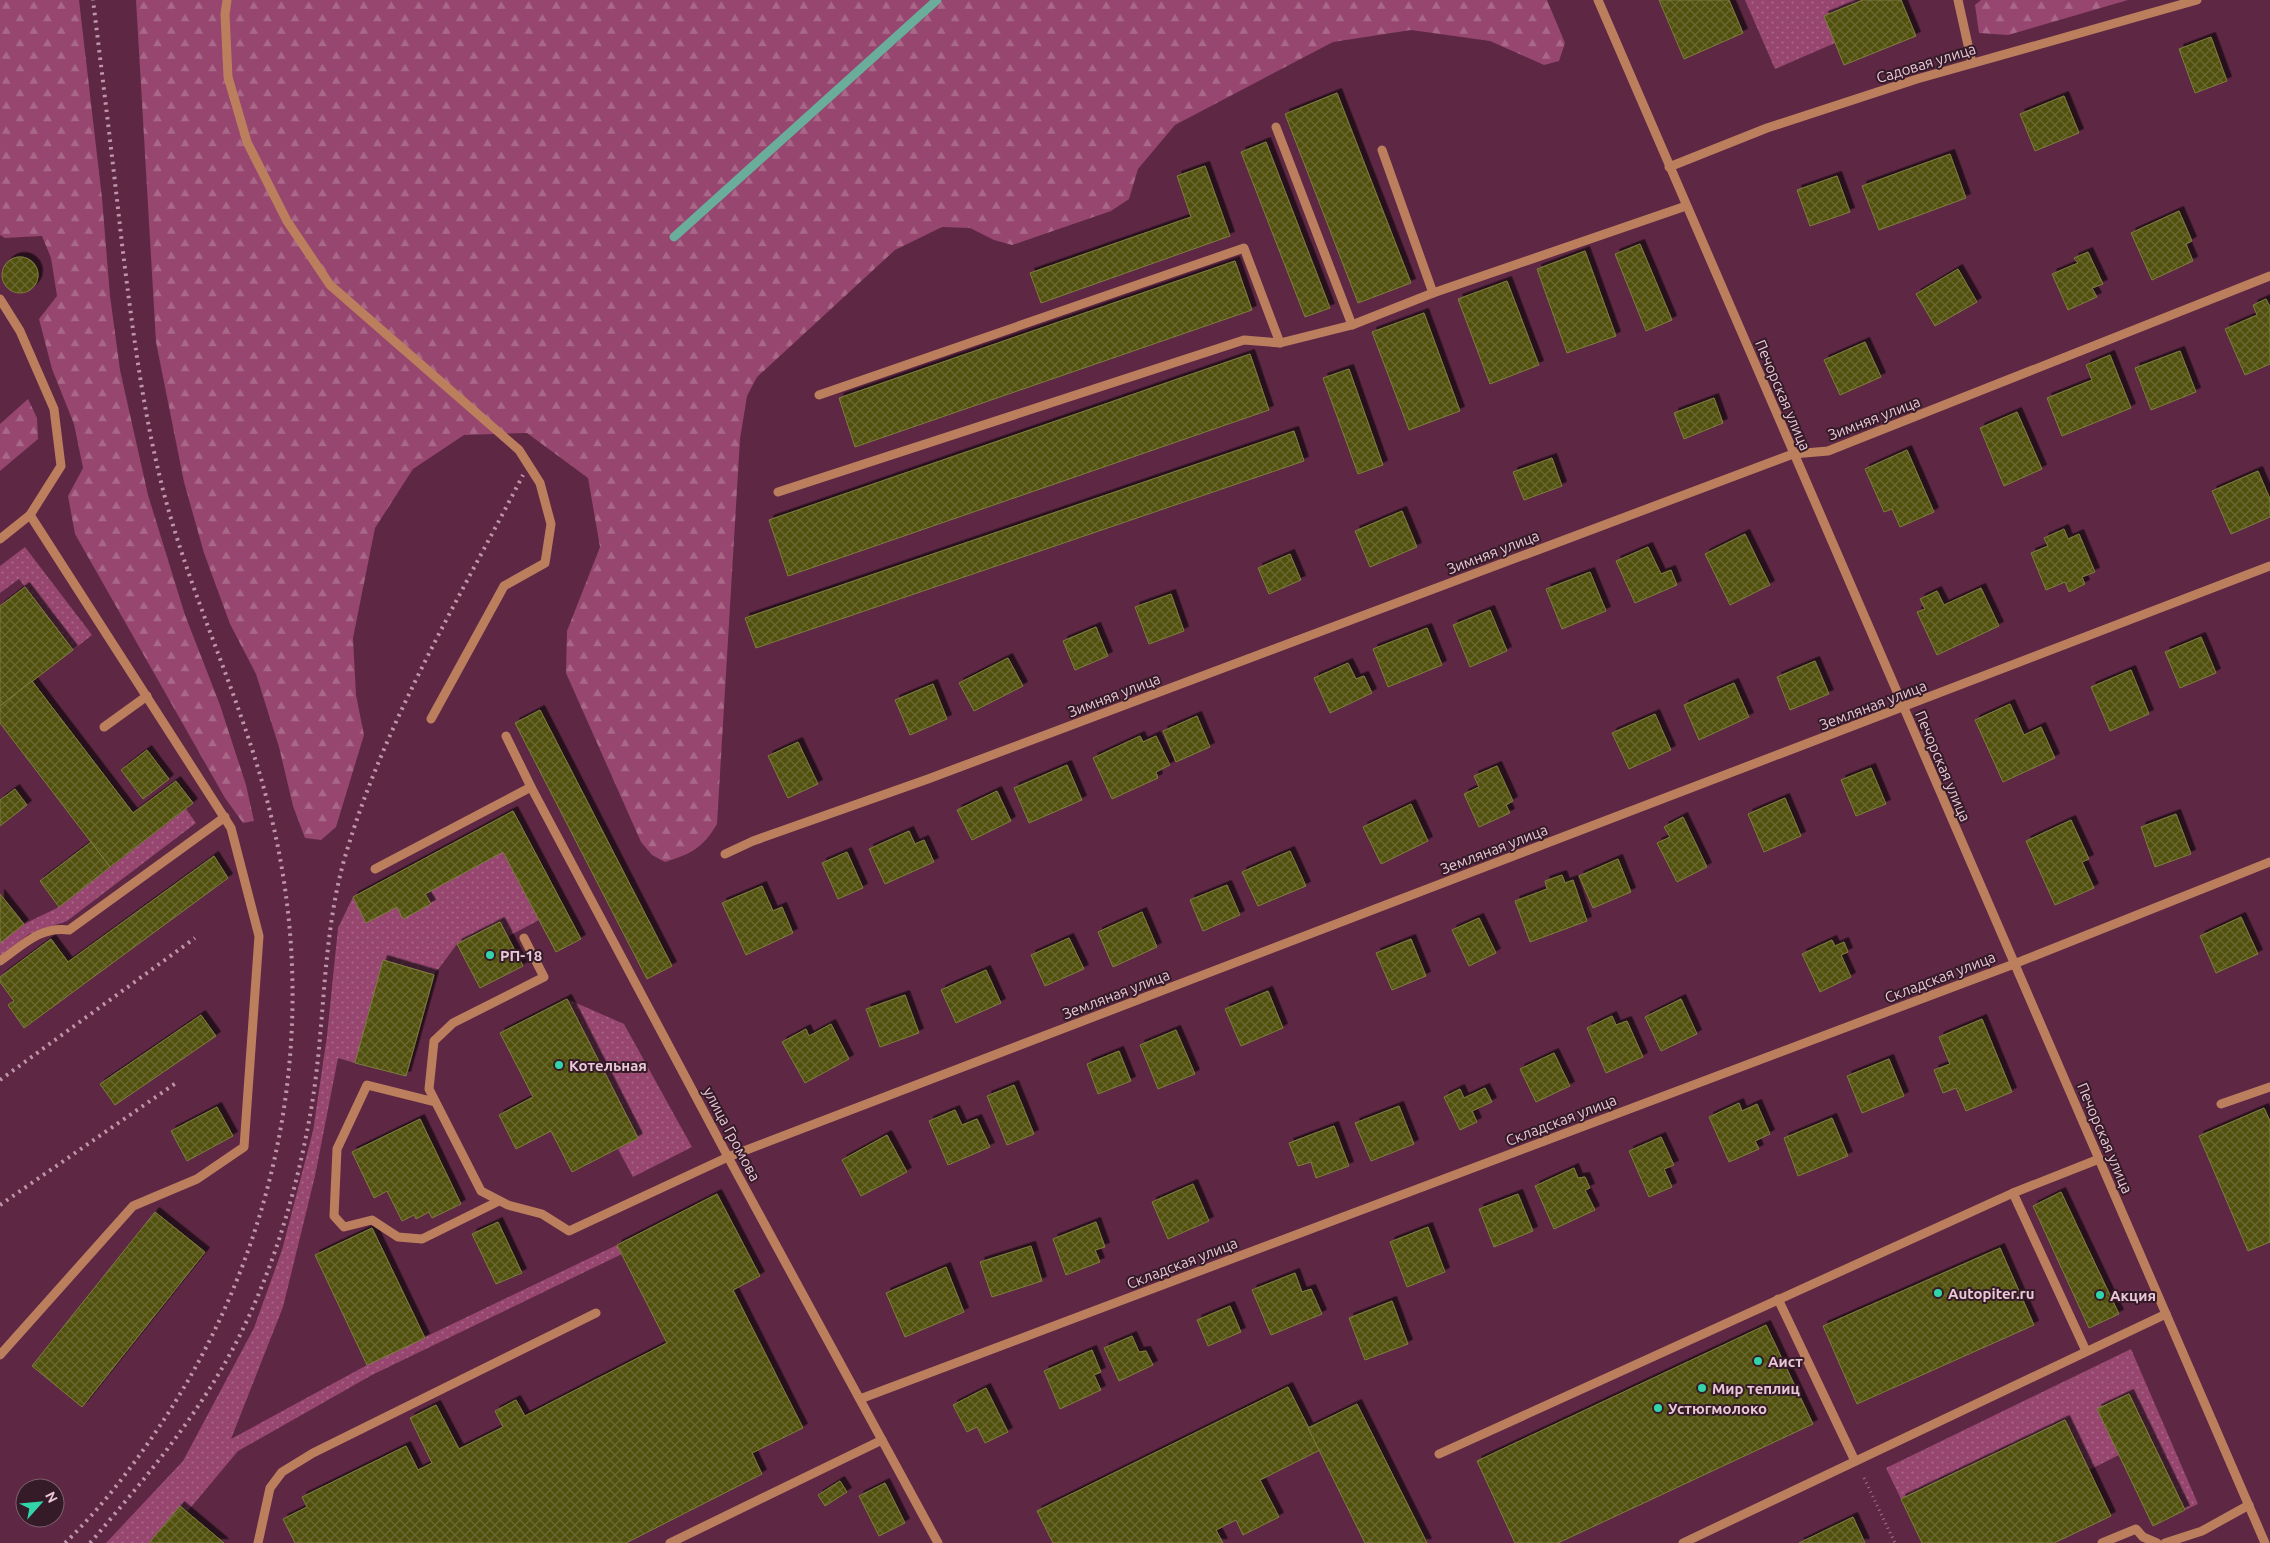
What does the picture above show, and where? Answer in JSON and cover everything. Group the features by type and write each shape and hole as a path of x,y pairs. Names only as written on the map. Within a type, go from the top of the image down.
{"street":[{"path":"227,0 225,14 228,77 247,142 287,221 330,285 519,450 540,484 551,524 545,562 504,586 431,719"},
{"name":"Печорская улица","path":"1598,0 2014,964 2249,1505 2268,1543"},
{"path":"1958,0 1972,63"},
{"name":"Садовая улица","path":"1669,167 1767,128 1917,79 2197,0"},
{"path":"1276,127 1352,325"},
{"path":"1382,150 1434,293"},
{"path":"778,492 1244,340 1280,343 1352,325 1434,293 1686,206"},
{"path":"818,394 1244,248 1280,343"},
{"name":"Зимняя улица","path":"725,854 754,841 928,780 1793,454 1828,451 2270,276"},
{"path":"0,299 20,332 54,409 62,466 30,516 0,539"},
{"path":"0,1355 133,1206 197,1179 244,1147 259,936 231,828 30,516"},
{"name":"Земляная улица","path":"499,1201 542,1214 569,1232 728,1157 2270,566"},
{"path":"104,728 147,696"},
{"name":"улица Громова","path":"506,736 531,787 728,1157 938,1543"},
{"path":"376,869 531,787"},
{"path":"0,961 42,932 56,928 70,930 225,817"},
{"name":"Складская улица","path":"860,1399 2014,964 2270,862"},
{"path":"499,1201 481,1192 429,1089 434,1041 453,1023 544,977 524,938"},
{"path":"435,1102 367,1085 337,1149 334,1216 344,1226 372,1220 398,1238 422,1239 499,1201"},
{"path":"2221,1104 2270,1087"},
{"path":"1439,1454 2013,1193 2099,1159"},
{"path":"2013,1193 2086,1351"},
{"path":"1778,1299 1856,1461"},
{"path":"258,1543 270,1488 282,1472 313,1454 596,1313"},
{"path":"1683,1543 2166,1314"},
{"path":"670,1543 882,1440"},
{"path":"2165,1543 2202,1531 2249,1505"},
{"path":"2102,1543 2136,1529 2143,1537 2157,1543"}],"path":[{"path":"1856,1461 1895,1543"}],"green space":[{"path":"0,0 79,0 102,198 110,296 120,370 148,495 185,615 220,705 246,785 254,821 243,823 225,798 75,534 68,496 83,468 74,424 52,369 39,319 57,296 51,258 42,236 5,238 0,235"},
{"path":"136,0 1547,0 1565,43 1559,61 1544,65 1490,41 1411,30 1333,42 1175,125 1138,169 1129,199 1111,211 1012,245 994,240 970,228 942,227 895,250 757,377 747,396 740,439 717,824 707,839 696,849 665,862 652,855 641,842 566,673 567,631 600,547 588,478 527,433 464,435 413,469 375,528 353,638 356,695 364,735 336,827 321,840 305,838 293,806 279,747 256,674 230,624 204,553 184,482 156,342"},
{"path":"1745,0 1863,0 1835,43 1775,69"},
{"path":"1981,0 2128,0 2008,35 1979,33 1975,5"},
{"path":"28,399 37,418 38,439 0,471 0,424"},
{"path":"25,547 92,635 73,650 19,579 0,593 0,566"},
{"path":"186,809 196,823 67,921 29,934 0,956 0,943 24,924 59,907"},
{"path":"503,852 539,920 507,937 500,922 457,944 434,975 383,961 355,1063 338,1058 315,1176 283,1307 231,1439 367,1365 617,1245 622,1254 372,1375 238,1451 187,1512 180,1507 149,1543 106,1543 183,1461 254,1328 282,1250 313,1131 327,1036 338,928 353,897 366,923 397,907 403,918 425,894"},
{"path":"567,999 624,1024 692,1147 633,1177 618,1149 638,1138"},
{"path":"2131,1349 2198,1504 2185,1510 2129,1394 2097,1409 2119,1455 2089,1470 2065,1420 1901,1499 1886,1468"}],"building":[{"path":"1659,0 1729,0 1743,33 1684,59"},
{"path":"1863,0 1901,0 1916,36 1844,65 1824,16"},
{"path":"2211,37 2227,81 2195,93 2179,49"},
{"path":"1337,93 1411,283 1358,303 1285,114"},
{"path":"2064,96 2079,133 2035,151 2020,114"},
{"path":"1266,142 1330,308 1305,317 1241,152"},
{"path":"1950,154 1966,198 1879,230 1862,186"},
{"path":"1205,166 1230,236 1041,303 1030,273 1191,217 1177,176"},
{"path":"1837,176 1850,212 1810,226 1797,190"},
{"path":"2179,211 2192,241 2186,244 2193,261 2152,280 2131,233"},
{"path":"1640,244 1672,320 1646,331 1615,254"},
{"path":"1585,251 1616,336 1567,353 1537,269"},
{"path":"2088,252 2103,284 2092,288 2097,297 2068,310 2052,274 2078,263 2074,258"},
{"path":"20,257 27,258 33,262 37,268 37,282 33,288 27,292 20,293 13,292 7,288 3,282 2,275 3,268 7,262 13,258"},
{"path":"1235,261 1252,310 855,447 839,398"},
{"path":"1958,269 1977,302 1935,326 1916,294"},
{"path":"1507,281 1539,365 1490,384 1458,299"},
{"path":"2266,299 2270,307 2270,364 2245,375 2225,329 2257,315 2253,305"},
{"path":"1424,313 1460,411 1409,430 1372,332"},
{"path":"1865,342 1881,377 1840,395 1824,360"},
{"path":"2180,351 2196,392 2151,410 2135,368"},
{"path":"1250,354 1269,410 788,576 769,520"},
{"path":"2110,355 2131,408 2062,436 2047,398 2092,380 2086,365"},
{"path":"1349,369 1383,465 1358,474 1323,378"},
{"path":"1714,398 1723,423 1684,439 1674,413"},
{"path":"2017,412 2042,469 2004,486 1980,428"},
{"path":"1294,431 1304,461 756,648 745,618"},
{"path":"1907,450 1934,512 1900,527 1892,509 1884,512 1865,469"},
{"path":"1552,458 1562,486 1524,500 1513,472"},
{"path":"2258,471 2270,499 2270,517 2231,534 2212,491"},
{"path":"1402,511 1417,547 1370,567 1355,531"},
{"path":"2064,529 2068,539 2079,534 2095,572 2082,577 2085,584 2069,592 2065,582 2046,590 2031,553 2048,546 2044,538"},
{"path":"1745,534 1770,585 1730,605 1705,554"},
{"path":"1648,547 1661,574 1671,570 1677,585 1635,603 1616,561"},
{"path":"1290,554 1301,580 1269,594 1258,568"},
{"path":"1590,572 1606,611 1562,629 1546,589"},
{"path":"25,587 73,650 0,706 0,606"},
{"path":"1981,588 1999,626 1937,655 1917,612 1925,609 1920,599 1937,591 1944,605"},
{"path":"1171,594 1184,631 1149,644 1135,607"},
{"path":"1490,610 1507,651 1470,667 1453,625"},
{"path":"1096,627 1108,656 1075,670 1063,641"},
{"path":"1427,628 1442,665 1388,687 1373,649"},
{"path":"2201,637 2216,673 2180,688 2165,652"},
{"path":"1008,658 1023,686 974,711 959,683"},
{"path":"1815,661 1829,694 1790,710 1777,677"},
{"path":"1348,663 1356,679 1364,676 1372,693 1330,713 1314,678"},
{"path":"2131,670 2149,714 2110,731 2091,687"},
{"path":"32,681 133,813 176,781 193,803 110,867 0,723 0,706"},
{"path":"1734,683 1749,717 1699,740 1684,705"},
{"path":"933,684 947,719 910,735 895,700"},
{"path":"2010,704 2024,735 2041,727 2055,758 2003,782 1975,720"},
{"path":"540,710 672,966 647,979 515,723"},
{"path":"1655,714 1671,750 1629,769 1612,733"},
{"path":"1197,716 1210,747 1176,762 1163,731"},
{"path":"1140,736 1143,742 1156,736 1170,765 1156,772 1158,778 1112,799 1093,758"},
{"path":"798,742 818,784 788,798 768,756"},
{"path":"147,750 169,779 143,799 121,770"},
{"path":"1067,765 1082,800 1029,823 1014,788"},
{"path":"1497,766 1513,801 1506,805 1510,813 1479,827 1464,794 1479,787 1474,776"},
{"path":"1871,768 1886,804 1856,816 1841,780"},
{"path":"15,789 27,805 0,826 0,800"},
{"path":"997,791 1011,821 972,840 957,810"},
{"path":"1785,798 1801,836 1764,852 1748,814"},
{"path":"1411,804 1428,841 1381,864 1363,827"},
{"path":"513,811 581,939 556,952 503,852 425,894 431,904 403,919 397,907 366,923 353,897"},
{"path":"2176,814 2191,854 2155,867 2141,827"},
{"path":"1683,817 1707,867 1677,882 1657,843 1670,837 1664,827"},
{"path":"2071,820 2089,859 2082,862 2094,888 2055,905 2026,841"},
{"path":"909,831 915,844 924,840 934,862 885,884 869,849"},
{"path":"91,842 110,867 59,907 40,881"},
{"path":"1290,851 1306,886 1258,906 1242,872"},
{"path":"847,852 863,888 838,899 822,863"},
{"path":"214,856 228,878 24,1028 8,1005 14,1001 0,982 0,977 51,939 68,962"},
{"path":"1618,859 1631,892 1593,908 1579,876"},
{"path":"1562,875 1565,883 1573,880 1587,921 1530,942 1515,901 1547,889 1545,881"},
{"path":"1227,885 1240,915 1203,931 1190,900"},
{"path":"762,886 773,911 782,907 793,933 746,955 722,903"},
{"path":"0,894 24,924 0,943"},
{"path":"1142,912 1157,947 1113,967 1098,932"},
{"path":"2241,917 2258,954 2216,973 2200,936"},
{"path":"1479,918 1496,953 1469,966 1452,930"},
{"name":"РП-18","path":"500,922 523,966 480,988 457,944"},
{"path":"1069,938 1084,969 1045,986 1031,955"},
{"path":"1411,939 1426,976 1392,990 1376,953"},
{"path":"1832,940 1835,946 1844,942 1848,952 1841,955 1851,977 1820,992 1802,954"},
{"path":"383,960 434,975 406,1076 355,1063"},
{"path":"986,970 1001,1003 956,1023 941,990"},
{"path":"1268,991 1283,1028 1241,1046 1225,1009"},
{"path":"905,995 919,1033 880,1047 866,1009"},
{"name":"Котельная","path":"567,999 638,1138 572,1172 551,1131 516,1149 499,1115 533,1097 500,1033"},
{"path":"1681,999 1697,1034 1661,1051 1645,1017"},
{"path":"201,1015 216,1036 115,1105 100,1084"},
{"path":"1612,1016 1616,1025 1627,1021 1643,1057 1606,1073 1587,1028"},
{"path":"1982,1019 2012,1092 1966,1111 1956,1088 1943,1093 1934,1070 1950,1064 1939,1037"},
{"path":"831,1024 849,1059 805,1083 782,1042 806,1029 809,1036"},
{"path":"1176,1030 1195,1074 1158,1089 1140,1045"},
{"path":"1119,1051 1131,1081 1098,1094 1087,1064"},
{"path":"1554,1053 1570,1086 1536,1102 1520,1069"},
{"path":"1889,1059 1904,1096 1862,1113 1847,1076"},
{"path":"1014,1085 1034,1134 1007,1145 987,1096"},
{"path":"1485,1088 1492,1102 1472,1111 1477,1122 1460,1130 1444,1097 1460,1089 1464,1098"},
{"path":"1739,1103 1742,1111 1757,1104 1770,1134 1755,1141 1759,1149 1729,1162 1709,1117"},
{"path":"1399,1106 1414,1144 1371,1161 1355,1123"},
{"path":"217,1107 233,1136 187,1161 171,1131"},
{"path":"2264,1108 2270,1121 2270,1242 2248,1251 2199,1136"},
{"path":"955,1110 962,1125 977,1119 990,1147 948,1165 929,1121"},
{"path":"1832,1118 1848,1156 1798,1176 1784,1138"},
{"path":"420,1119 461,1204 432,1218 429,1212 416,1219 414,1215 402,1221 387,1191 374,1198 352,1152"},
{"path":"1334,1126 1349,1166 1316,1178 1311,1162 1298,1166 1289,1143"},
{"path":"887,1135 907,1172 861,1196 842,1160"},
{"path":"1661,1137 1674,1165 1664,1169 1672,1187 1649,1197 1629,1151"},
{"path":"1574,1168 1578,1178 1585,1177 1590,1188 1585,1190 1595,1210 1554,1229 1535,1186"},
{"path":"1193,1184 1209,1221 1168,1239 1152,1202"},
{"path":"2061,1192 2119,1314 2089,1328 2033,1206"},
{"path":"717,1194 760,1276 733,1290 803,1428 752,1453 762,1474 626,1543 295,1543 283,1519 307,1507 302,1497 406,1446 418,1470 432,1463 410,1418 436,1405 459,1449 503,1427 495,1411 516,1400 525,1416 667,1343 617,1245"},
{"path":"1518,1194 1533,1231 1494,1247 1479,1209"},
{"path":"155,1212 205,1252 82,1407 32,1366"},
{"path":"498,1222 522,1273 496,1284 472,1234"},
{"path":"1096,1222 1105,1247 1095,1250 1100,1262 1066,1275 1053,1239"},
{"path":"1428,1227 1445,1272 1407,1287 1390,1242"},
{"path":"372,1228 425,1338 367,1365 315,1255"},
{"path":"1031,1246 1042,1281 992,1297 980,1262"},
{"path":"2000,1248 2034,1325 1857,1404 1823,1326"},
{"path":"946,1267 964,1312 905,1337 886,1293"},
{"path":"1295,1273 1302,1292 1311,1289 1322,1314 1271,1335 1252,1290"},
{"path":"1392,1301 1408,1344 1365,1360 1349,1318"},
{"path":"1230,1306 1241,1332 1208,1346 1197,1320"},
{"path":"1766,1325 1813,1424 1558,1543 1515,1543 1477,1461"},
{"path":"1132,1336 1139,1352 1146,1351 1153,1365 1119,1381 1104,1348"},
{"path":"1092,1350 1101,1372 1094,1375 1101,1390 1060,1409 1044,1371"},
{"path":"1288,1387 1320,1450 1260,1480 1279,1517 1243,1535 1236,1520 1216,1530 1223,1543 1053,1543 1037,1511"},
{"path":"986,1388 1008,1432 985,1443 977,1427 967,1432 953,1405"},
{"path":"2129,1394 2185,1510 2153,1526 2097,1409"},
{"path":"1357,1404 1427,1543 1365,1543 1308,1428"},
{"path":"2065,1420 2111,1516 2054,1543 1922,1543 1901,1499"},
{"path":"840,1481 847,1492 825,1506 818,1495"},
{"path":"885,1483 905,1523 879,1536 859,1496"},
{"path":"180,1506 187,1512 224,1543 149,1543"},
{"path":"1853,1517 1865,1543 1799,1543"}],"waterway":[{"path":"674,237 937,0"}],"railway":[{"path":"65,1543 119,1482 167,1415 206,1347 238,1276 263,1203 281,1128 290,1052 292,975 286,897 272,820 261,777 248,735 174,528 155,456 138,365 93,0"},
{"path":"90,1543 132,1494 191,1416 226,1361 254,1306 285,1221 307,1133 316,1074 331,923 343,864 359,813 378,764 423,666 523,475"},
{"path":"0,1080 195,938"},
{"path":"0,1205 176,1083"}],"place":[{"name":"РП-18","path":"490,955"},
{"name":"Котельная","path":"559,1065"},
{"name":"Autopiter.ru","path":"1938,1293"},
{"name":"Акция","path":"2100,1295"},
{"name":"Аист","path":"1758,1361"},
{"name":"Мир теплиц","path":"1702,1388"},
{"name":"Устюгмолоко","path":"1658,1408"}]}
